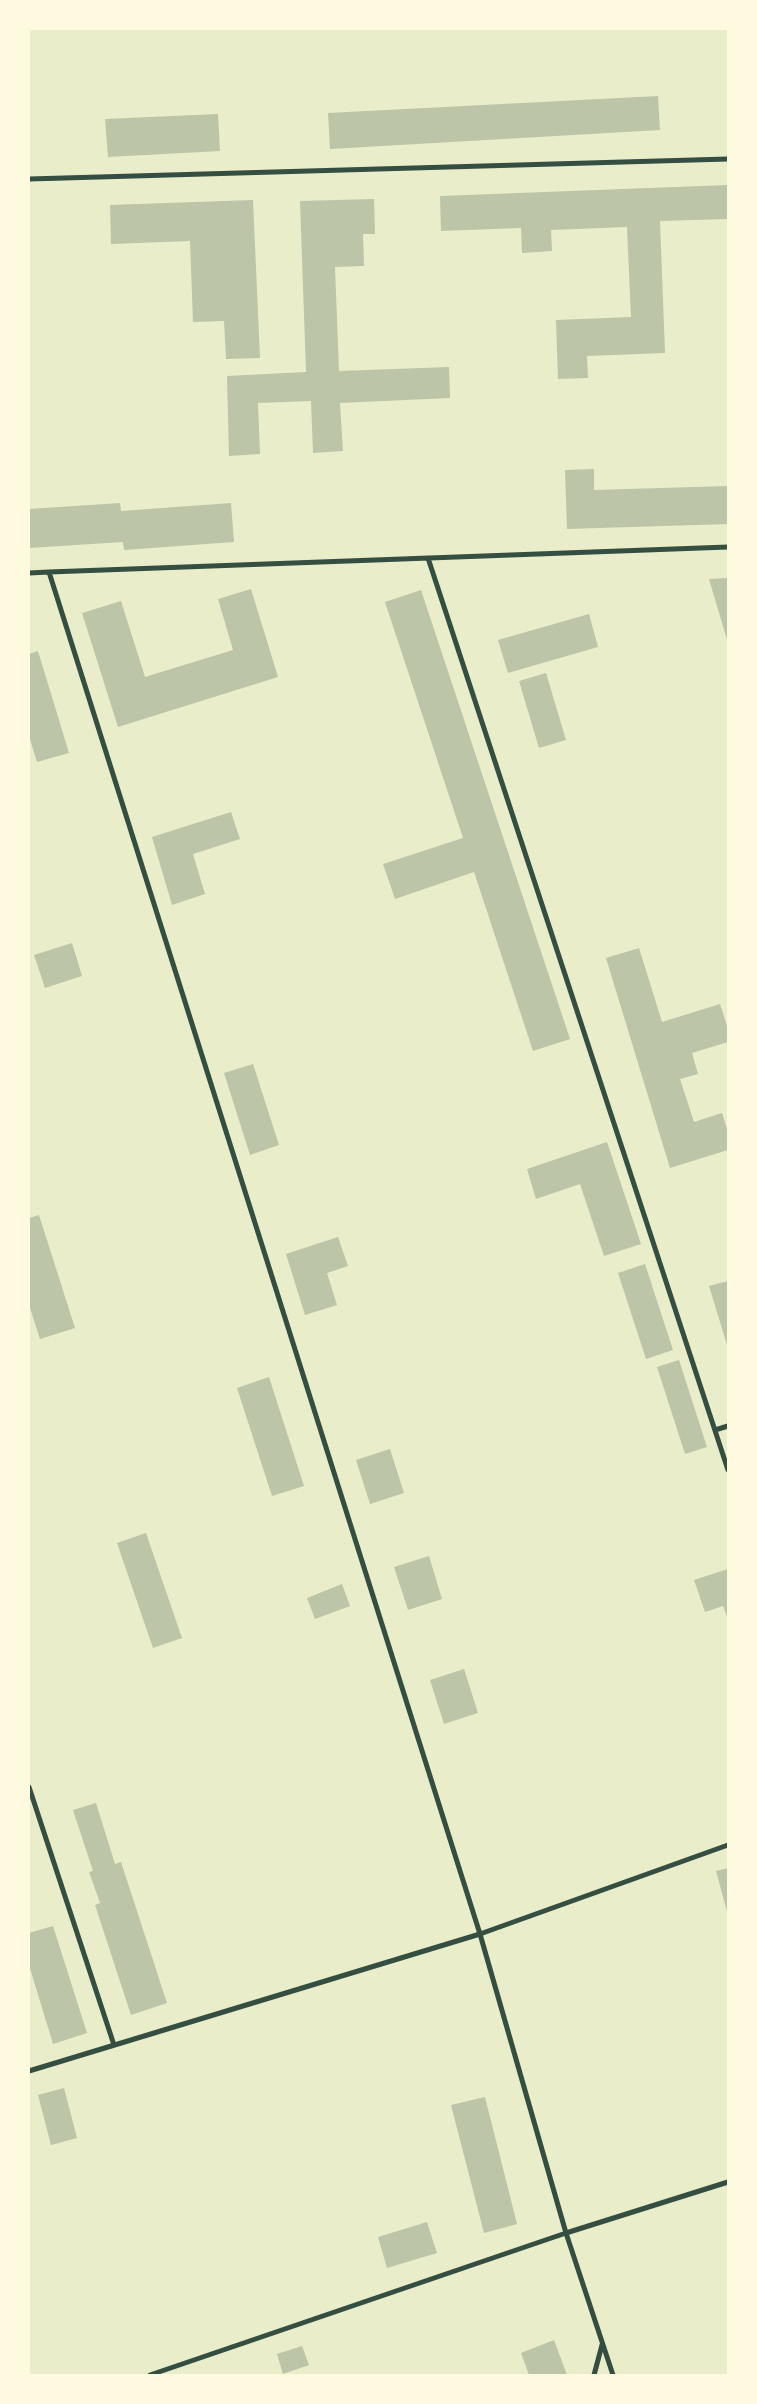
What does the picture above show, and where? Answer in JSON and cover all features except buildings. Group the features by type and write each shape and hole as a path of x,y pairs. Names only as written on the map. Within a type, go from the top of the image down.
{"street":[{"path":"29,179 728,159"},
{"path":"29,573 728,547"},
{"path":"428,558 728,1470"},
{"path":"49,572 480,1934 566,2233 612,2375"},
{"path":"715,1430 728,1426"},
{"path":"29,1788 114,2045"},
{"path":"29,2071 480,1934 728,1845"},
{"path":"150,2375 566,2233 728,2182"},
{"path":"594,2375 602,2345"}]}
